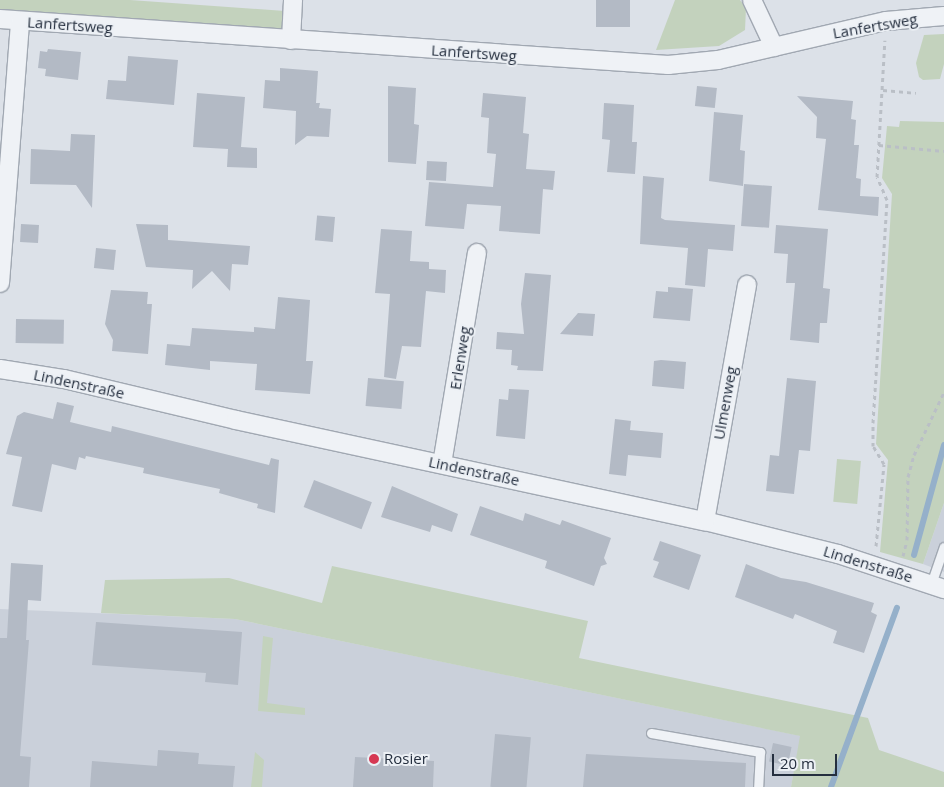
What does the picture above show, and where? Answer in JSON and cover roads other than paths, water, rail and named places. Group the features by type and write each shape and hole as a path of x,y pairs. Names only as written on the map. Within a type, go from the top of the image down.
{"street":[{"path":"291,40 293,0"},
{"path":"752,0 774,47"},
{"name":"Lanfertsweg","path":"0,19 20,22 668,64 718,60 886,21 944,16"},
{"path":"0,283 20,22"},
{"name":"Erlenweg","path":"442,464 477,253"},
{"name":"Ulmenweg","path":"704,521 747,285"},
{"name":"Lindenstraße","path":"0,369 64,379 704,521 873,564 898,571 937,586"}],"lane":[{"path":"937,586 944,547"},
{"path":"651,733 760,752 758,787"}],"waterway":[{"path":"914,555 944,445"},
{"path":"831,787 897,608"}],"place":[{"name":"Rosier","path":"374,759"}]}
